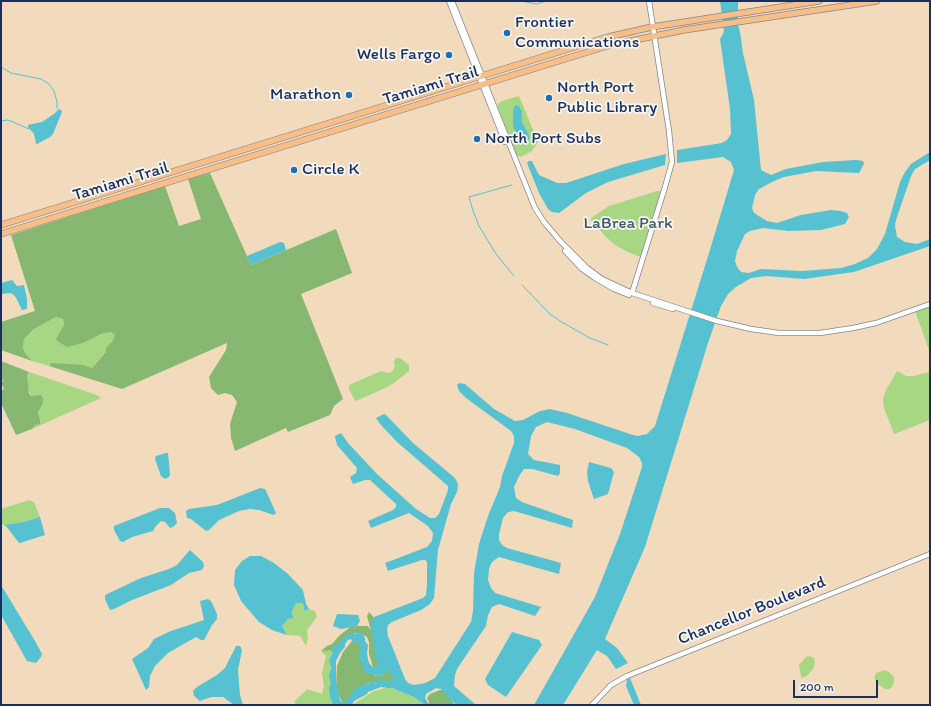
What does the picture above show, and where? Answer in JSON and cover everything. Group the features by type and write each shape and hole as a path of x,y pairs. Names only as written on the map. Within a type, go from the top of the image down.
{"main road":[{"name":"Tamiami Trail","path":"1,226 588,43 652,27 819,1"},
{"name":"Tamiami Trail","path":"1,234 590,51 654,35 877,1"}],"street":[{"path":"449,1 481,76"},
{"path":"452,1 530,205 547,231 573,260 592,276 614,289 672,309 688,312"},
{"path":"632,293 672,162 669,131 649,1"},
{"path":"484,84 531,199 544,222 561,242 587,268 612,284 632,293 717,321 770,332 796,334 836,331 867,325 930,304"},
{"name":"Chancellor Boulevard","path":"592,705 611,685 627,676 930,554"}],"green space":[{"path":"519,96 536,137 539,140 532,151 521,157 515,153 498,107 498,104 502,101"},
{"path":"210,173 251,265 336,229 352,273 301,294 343,399 334,406 330,415 288,432 286,428 235,451 231,438 230,424 237,402 232,395 225,393 218,395 211,388 209,377 226,350 227,343 122,389 49,366 53,363 83,365 92,368 106,352 106,348 112,342 115,335 111,332 101,334 83,343 67,347 56,340 64,325 63,319 56,317 34,329 24,339 23,347 25,353 32,361 1,350 1,322 35,311 11,235 165,186 179,226 201,219 188,179"},
{"name":"LaBrea Park","path":"660,191 661,194 641,257 615,245 591,220 591,218 609,206"},
{"path":"930,306 930,353 915,311"},
{"path":"56,317 63,319 64,325 57,337 77,344 101,334 111,332 115,335 106,352 92,368 53,363 49,366 32,361 25,353 23,347 24,339 34,329"},
{"path":"396,358 400,358 409,365 409,371 394,383 356,401 349,389 349,385 381,371 388,373 392,372 395,366 394,361"},
{"path":"1,361 29,372 27,375 29,393 31,396 41,395 43,398 43,403 38,412 40,424 35,425 32,429 16,435 1,403 1,391 4,389 1,383 3,381 1,377"},
{"path":"897,371 906,376 930,372 930,420 894,434 884,408 883,399 886,390"},
{"path":"29,372 97,395 101,398 32,429 39,414 28,388 27,375"},
{"path":"29,500 34,502 40,517 24,522 3,525 1,523 1,509"},
{"path":"296,602 303,603 304,611 309,609 315,611 317,617 307,630 308,639 306,646 300,636 287,635 282,626 293,616 292,611"},
{"path":"369,612 375,619 381,661 379,668 373,667 369,654 369,642 367,637 357,633 348,635 333,650 321,651 332,644 350,627 368,626 371,631 367,616"},
{"path":"352,641 355,641 362,646 362,651 375,676 383,675 388,668 396,681 367,684 355,690 350,700 343,703 336,686 337,666 343,652"},
{"path":"336,648 330,663 334,705 296,705 294,702 307,689 322,694 324,686 322,673 326,656 321,651"},
{"path":"810,656 814,658 815,662 813,669 807,676 802,678 799,665 806,657"},
{"path":"885,670 894,677 892,687 889,689 885,689 879,685 874,678 876,673"},
{"path":"389,687 412,696 424,705 352,705 374,691"},
{"path":"440,690 445,690 454,704 458,705 430,704 427,698 430,694"}],"water":[{"path":"720,1 738,1 738,25 754,100 761,170 771,175 786,169 823,162 856,160 863,161 864,164 859,173 816,171 784,177 759,189 755,195 752,208 754,213 767,221 777,223 801,215 831,210 847,213 849,217 845,224 821,230 788,231 763,228 750,231 745,234 737,251 735,261 741,272 749,273 761,269 802,271 841,268 868,258 877,249 885,234 900,182 905,172 911,164 930,152 930,160 915,169 911,176 895,226 897,237 905,242 917,244 930,239 930,246 854,272 804,279 766,276 751,278 728,294 721,306 708,343 645,547 605,639 617,648 628,663 616,669 607,656 597,650 563,705 534,705 595,597 620,534 642,467 639,457 627,448 575,429 547,422 536,427 531,436 528,454 534,460 560,465 560,473 558,476 532,469 524,469 514,487 516,498 522,502 573,520 572,528 514,511 508,512 503,518 499,534 499,540 502,545 507,548 561,563 559,574 499,557 492,562 489,569 488,580 495,593 541,607 535,616 499,604 492,607 488,615 486,626 457,669 455,675 454,686 476,705 456,705 441,689 436,688 426,694 425,698 428,703 433,705 425,705 414,697 392,688 381,687 368,692 354,701 352,705 333,705 329,687 331,684 329,676 331,668 329,660 333,653 331,651 332,648 336,646 347,634 356,634 357,632 362,633 368,645 367,654 369,663 373,667 379,666 375,654 371,623 374,617 423,598 426,595 427,585 427,562 425,560 388,571 385,563 427,547 432,541 433,533 428,526 409,513 371,528 368,521 393,510 396,507 396,504 370,480 353,484 350,477 356,473 357,468 337,445 335,436 341,433 348,443 377,474 416,509 430,518 435,518 439,514 448,490 448,486 397,442 376,418 384,414 386,415 413,443 455,478 458,484 457,492 451,504 438,550 434,598 430,604 421,610 388,625 388,636 405,679 408,683 414,685 425,683 435,678 471,622 473,611 474,573 479,544 514,443 514,436 511,431 466,398 459,391 457,385 459,383 465,384 494,409 515,421 523,420 540,411 550,409 638,436 647,434 655,426 734,170 731,162 723,157 677,163 677,150 722,143 727,140 731,134 730,109 720,39 724,32","holes":["351,639 352,641 358,643 361,649 359,654 360,660 365,672 378,676 385,674 389,670 394,681 378,680 375,683 373,681 369,684 362,685 353,690 346,701 342,702 340,700 336,682 336,661 348,640"]},
{"path":"517,105 522,111 522,122 529,135 529,139 525,143 520,141 513,126 513,112 514,107"},
{"path":"59,109 62,112 53,134 36,144 34,134 28,125 42,122"},
{"path":"666,154 665,165 608,182 586,193 559,213 552,212 548,209 539,193 527,163 532,161 539,175 557,183 566,183 624,164"},
{"path":"280,242 284,243 286,250 251,265 247,256"},
{"path":"12,280 17,286 24,285 27,299 27,309 22,310 15,296 11,293 1,294 1,283"},
{"path":"168,453 170,474 169,477 165,479 161,476 155,459 156,456"},
{"path":"589,462 611,468 614,472 608,494 594,499 588,481 587,472"},
{"path":"260,488 265,489 276,513 274,515 259,510 250,509 239,511 219,520 206,531 191,519 187,518 186,511 189,509 217,505"},
{"path":"160,508 169,508 175,513 177,523 173,527 170,528 165,522 161,521 153,531 132,537 123,542 120,541 114,530 114,526"},
{"path":"40,517 45,535 20,543 6,526 3,525 24,522"},
{"path":"190,550 203,562 204,566 202,570 189,573 171,585 110,610 105,599 105,595 141,578 177,565"},
{"path":"250,556 261,556 274,563 288,574 303,590 306,604 309,609 304,611 303,603 296,603 292,611 293,618 288,619 282,626 287,635 272,630 259,622 241,601 234,585 235,570 242,561"},
{"path":"1,585 42,654 36,663 27,661 1,615"},
{"path":"208,599 211,601 217,614 217,619 204,640 196,637 168,653 155,666 150,676 149,687 146,690 132,659 148,648 154,639 171,631 204,620 200,601"},
{"path":"337,614 358,615 360,621 357,626 341,629 333,626"},
{"path":"512,632 539,640 542,645 506,697 488,685 485,679"},
{"path":"236,646 240,646 242,650 238,670 240,695 243,705 234,705 223,697 211,697 200,701 194,696 193,691 225,668"},
{"path":"630,678 641,705 634,705 626,686 627,679"}],"waterway":[{"path":"521,1 537,4 546,1"},
{"path":"1,67 11,73 41,79 48,83 54,91 57,109"},
{"path":"1,121 8,120 29,129"},
{"path":"512,185 469,197 479,226 496,254 514,276"},
{"path":"522,285 550,314 560,321 590,338 608,345"}],"place":[{"name":"Frontier Communications","path":"507,33"},
{"name":"Wells Fargo","path":"449,55"},
{"name":"Marathon","path":"349,95"},
{"name":"North Port Public Library","path":"549,98"},
{"name":"North Port Subs","path":"477,139"},
{"name":"Circle K","path":"294,170"}]}
